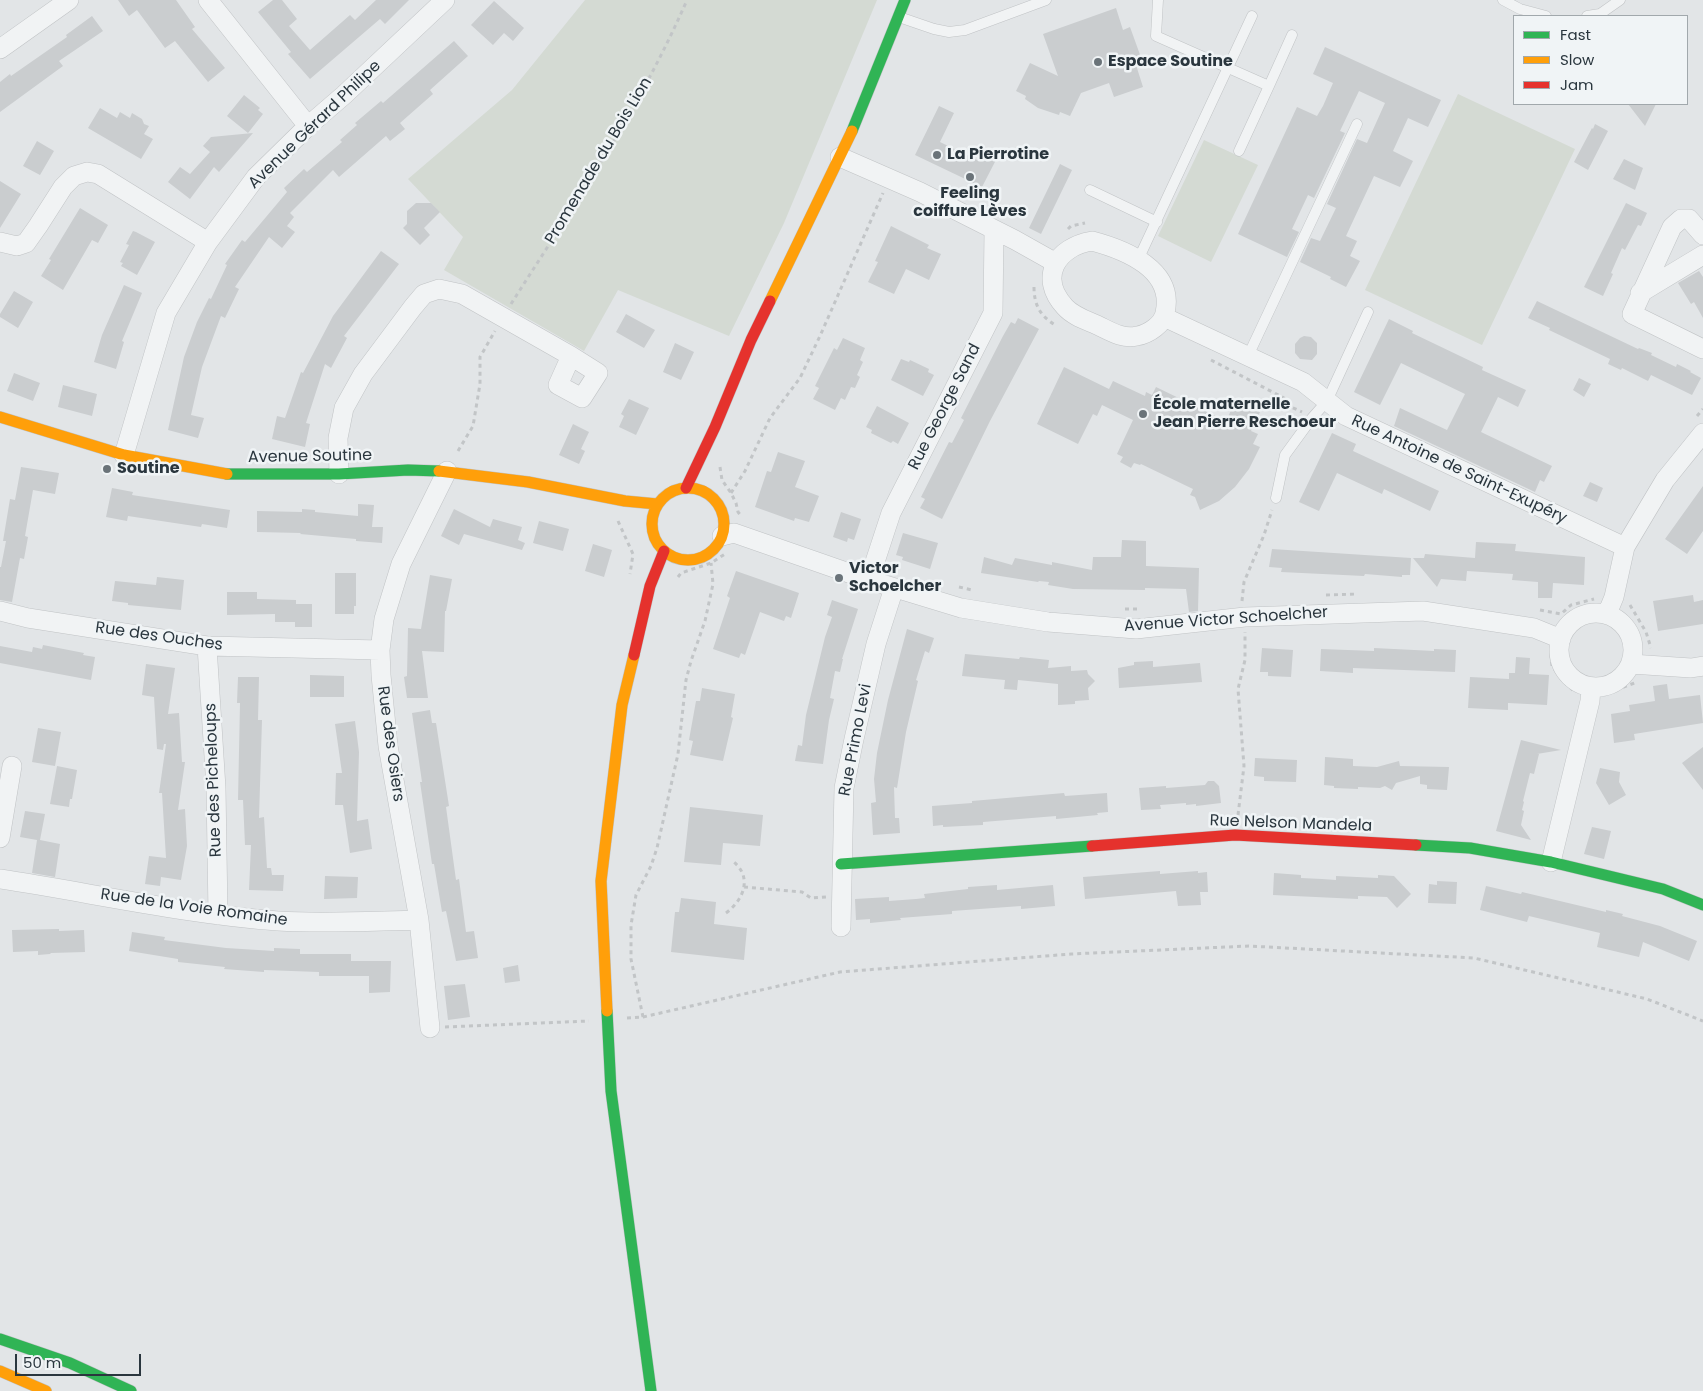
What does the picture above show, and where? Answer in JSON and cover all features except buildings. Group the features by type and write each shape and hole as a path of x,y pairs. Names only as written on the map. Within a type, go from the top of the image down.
{"street":[{"path":"0,49 69,0"},
{"path":"208,0 308,126"},
{"name":"Avenue Gérard Philipe","path":"124,455 166,313 208,242 256,177 308,126 344,96 445,0"},
{"path":"686,488 715,427 751,340 843,151 905,0"},
{"path":"843,151 1056,263"},
{"path":"0,242 17,246 26,243 63,187 74,176 87,172 98,174 208,242"},
{"path":"1703,235 1690,219 1681,219 1672,227 1632,314 1703,349"},
{"name":"Rue George Sand","path":"869,580 891,513 993,313 994,230"},
{"path":"1092,241 1106,245 1138,260 1155,272 1161,280 1167,302 1164,317 1158,325 1148,332 1137,336 1126,337 1117,335 1073,314 1062,303 1054,290 1052,272 1056,263 1069,248 1079,243 1092,241"},
{"path":"1640,294 1703,255"},
{"path":"339,474 338,438 344,408 363,374 412,307 424,294 439,289 462,294 571,356"},
{"name":"Rue Antoine de Saint-Exupéry","path":"1164,317 1303,382 1346,416 1625,547"},
{"name":"Avenue Soutine","path":"0,418 124,455 228,474 339,474 408,470 447,471 528,482 625,502 657,504"},
{"path":"1590,694 1615,683 1625,675 1631,664 1634,652 1632,639 1627,628 1618,619 1625,547 1665,480 1703,433"},
{"name":"Rue des Osiers","path":"430,1028 418,920 388,746 380,650 384,619 401,564 447,471"},
{"path":"625,502 664,552 674,558 686,560 697,559 708,554 716,546 725,544 723,518 717,502 708,494 698,489 686,488 675,490 657,504 652,520 654,538"},
{"name":"Avenue Victor Schoelcher","path":"725,544 734,533 869,580 961,608 1048,622 1136,629 1243,612 1423,611 1534,628 1556,643"},
{"path":"651,1391 611,1090 601,881 622,705 650,586 664,552"},
{"name":"Rue Primo Levi","path":"841,926 843,896 841,864 846,780 876,644 894,588"},
{"path":"1590,694 1569,675 1562,664 1556,643 1574,620 1621,603"},
{"name":"Rue des Ouches","path":"0,611 28,618 208,646 380,650"},
{"name":"Rue des Picheloups","path":"208,646 216,788 218,914"},
{"path":"1631,664 1691,668 1703,666"},
{"path":"1551,862 1590,694"},
{"path":"0,838 12,766"},
{"name":"Rue Nelson Mandela","path":"841,864 1235,835 1470,848 1551,862 1663,889 1703,905"},
{"name":"Rue de la Voie Romaine","path":"0,879 218,914 314,923 418,920"},
{"path":"0,1339 70,1364 131,1391"},
{"path":"0,1371 46,1391"}],"lane":[{"path":"898,16 934,29 949,32 965,30 1046,0"},
{"path":"1158,0 1156,36 1269,86"},
{"path":"1503,0 1543,15"},
{"path":"1594,15 1600,14 1620,0"},
{"path":"1138,260 1252,16"},
{"path":"1239,151 1292,35"},
{"path":"1248,356 1357,124"},
{"path":"1090,190 1157,222"},
{"path":"1276,498 1285,455 1326,401 1368,312"}],"path":[{"name":"Promenade du Bois Lion","path":"447,471 473,426 480,384 480,356 641,95 687,0"},
{"path":"731,493 745,471 770,418 800,378 883,192 891,196"},
{"path":"1034,281 1034,300 1046,319 1064,330"},
{"path":"721,460 722,480 736,502 738,512 742,517 749,519"},
{"path":"1235,835 1244,766 1238,688 1245,660 1244,582 1264,535 1276,498"},
{"path":"625,502 618,521 633,554 629,582"},
{"path":"676,578 680,573 711,563 725,544"},
{"path":"643,1017 631,960 632,925 636,895 651,866 657,848 678,754 686,680 690,661 705,621 712,584 711,563"},
{"path":"952,586 979,592"},
{"path":"1324,595 1361,594"},
{"path":"1537,609 1561,614 1571,606 1599,598 1621,603 1646,632 1649,647 1656,651"},
{"path":"1123,608 1142,609"},
{"path":"1243,612 1254,635"},
{"path":"1236,637 1243,612"},
{"path":"1556,643 1552,666 1566,684 1574,690 1576,697 1590,694 1598,704 1604,695 1645,680"},
{"path":"726,913 739,900 743,894 744,887 740,868 731,860"},
{"path":"744,887 802,892 811,898 843,896"},
{"path":"430,1028 643,1017 840,972 1071,954 1250,946 1474,958 1647,999 1703,1021"}],"shaded area":[{"path":"585,0 877,0 784,223 729,336 618,290 584,351 444,270 463,237 408,179 512,90"},
{"path":"1458,94 1575,149 1482,345 1365,290"},
{"path":"1204,140 1258,165 1211,262 1158,236"}],"traffic: fast":[{"path":"852,131 905,0"},
{"path":"227,474 339,474 408,470 439,471"},
{"path":"1416,845 1470,848 1551,862 1663,889 1703,905"},
{"path":"841,864 1092,846"},
{"path":"607,1011 611,1091 651,1391"},
{"path":"0,1339 70,1363 131,1391"}],"traffic: slow":[{"path":"770,301 852,131"},
{"path":"0,417 124,455 227,474"},
{"path":"439,471 528,482 625,501 657,504"},
{"path":"688,488 708,494 718,504 724,524 718,544 708,554 688,560 668,554 658,544 652,524 658,504 668,494 688,488"},
{"path":"607,1011 601,881 622,705 634,655"},
{"path":"0,1371 46,1391"}],"traffic: jam":[{"path":"686,488 770,301"},
{"path":"634,655 650,586 664,551"},
{"path":"1092,846 1235,835 1416,845"}],"place":[{"name":"Espace Soutine","path":"1098,62"},
{"name":"La Pierrotine","path":"937,155"},
{"name":"Feeling coiffure Lèves","path":"970,177"},
{"name":"École maternelle Jean Pierre Reschoeur","path":"1143,414"},
{"name":"Soutine","path":"107,469"},
{"name":"Victor Schoelcher","path":"839,578"}]}
